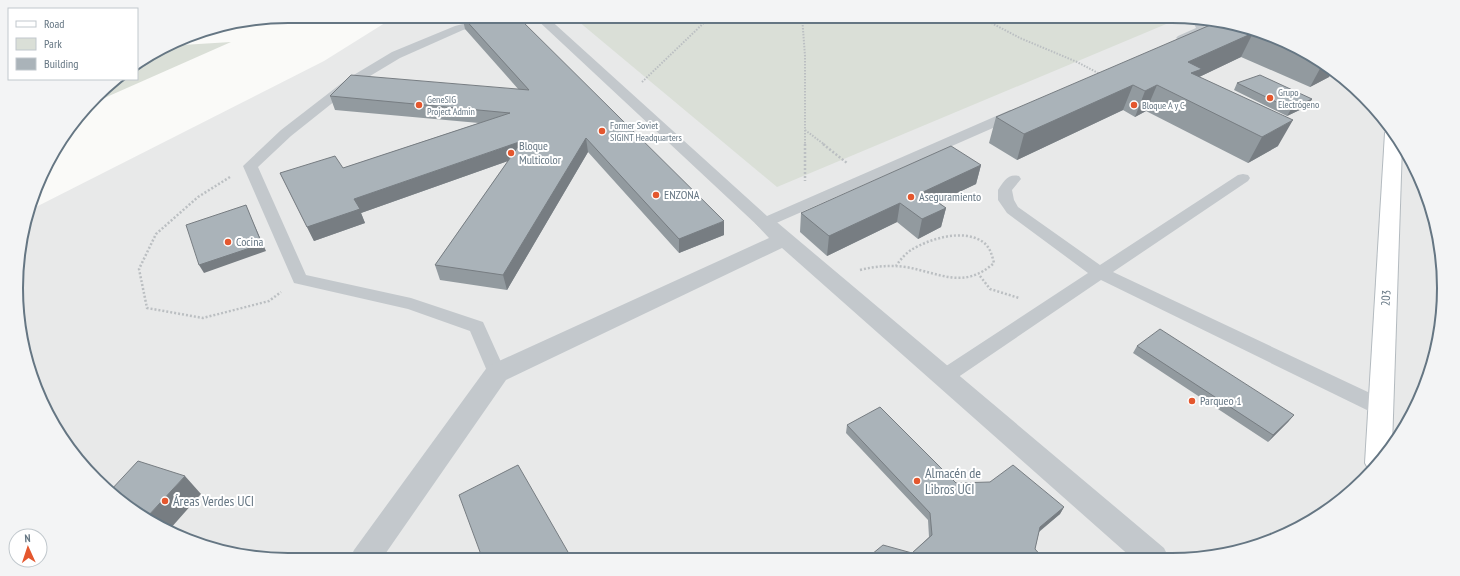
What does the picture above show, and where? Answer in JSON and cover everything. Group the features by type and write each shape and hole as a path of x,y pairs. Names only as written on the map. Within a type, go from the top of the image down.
{"street":[{"name":"203","path":"1378,454 1393,143"},
{"path":"765,223 1148,553"},
{"path":"369,553 497,373 784,239"}],"lane":[{"path":"479,23 459,28 396,55 350,82 286,133 250,166 300,279 411,304 476,327 497,373"},
{"path":"547,23 765,223 1030,107"},
{"path":"1173,42 1202,29 1200,25"},
{"path":"944,377 1243,178"},
{"path":"1014,179 1005,190 1006,200 1012,210 1100,273 1380,407"}],"path":[{"path":"626,96 704,23"},
{"path":"803,23 805,56 805,205"},
{"path":"991,23 1020,38 1077,62 1102,75"},
{"path":"805,129 866,178"},
{"path":"250,166 198,197 156,234 139,270 146,308 202,318 270,301 300,279"},
{"path":"834,282 860,270 878,266 896,266 961,278 980,276 988,271 994,263 994,255 990,248 981,240 969,236 955,235 922,244 909,251 896,266"},
{"path":"980,276 990,289 1010,294 1031,306 1047,308"}],"shaded area":[{"path":"385,23 1172,23 1207,25 1241,32 1289,50 1319,68 1347,89 1371,113 1382,127 1410,171 1428,219 1435,253 1437,288 1435,323 1428,357 1410,405 1392,435 1371,463 1347,487 1319,508 1289,526 1241,544 1207,551 1172,553 288,553 253,551 219,544 171,526 127,498 113,487 89,463 68,435 50,405 43,389 28,340 25,323 23,288 25,253 28,236 36,207 324,61"}],"green space":[{"path":"580,23 1169,23 777,187"},
{"path":"231,42 104,98 124,80 138,80 138,70 141,68 182,45"}],"building":[{"name":"Bloque Multicolor","path":"468,23 524,23 724,221 679,239 586,138 503,275 435,265 522,141 354,199 360,209 307,227 280,173 335,156 343,168 510,113 330,96 351,75 529,90"},
{"path":"1209,25 1249,35 1188,62 1202,69 1191,73 1293,120 1262,137 1157,85 1145,91 1133,85 1024,134 996,117"},
{"path":"1260,75 1312,99 1291,109 1237,83"},
{"path":"951,146 981,165 923,192 946,208 922,219 900,203 829,236 801,213"},
{"name":"Cocina","path":"246,205 262,244 199,265 186,225"},
{"path":"1160,329 1294,415 1273,435 1137,346"},
{"name":"Almacén de Libros UCI","path":"880,407 956,483 990,482 1013,465 1064,507 1040,527 1035,549 1039,553 912,553 932,535 930,513 847,425"},
{"path":"138,461 185,476 150,514 113,487"},
{"path":"518,465 569,553 480,553 459,495"},
{"name":"Almacén de Libros UCI","path":"883,545 912,553 873,553"}],"place":[{"name":"Grupo Electrógeno","path":"1270,98"},
{"name":"GeneSIG Project Admin","path":"419,105"},
{"name":"Bloque A y C","path":"1134,105"},
{"name":"Former Soviet SIGINT Headquarters","path":"602,131"},
{"name":"Bloque Multicolor","path":"511,153"},
{"name":"ENZONA","path":"656,195"},
{"name":"Aseguramiento","path":"911,197"},
{"name":"Cocina","path":"228,242"},
{"name":"Parqueo 1","path":"1192,401"},
{"name":"Almacén de Libros UCI","path":"917,481"},
{"name":"Áreas Verdes UCI","path":"165,501"}]}
